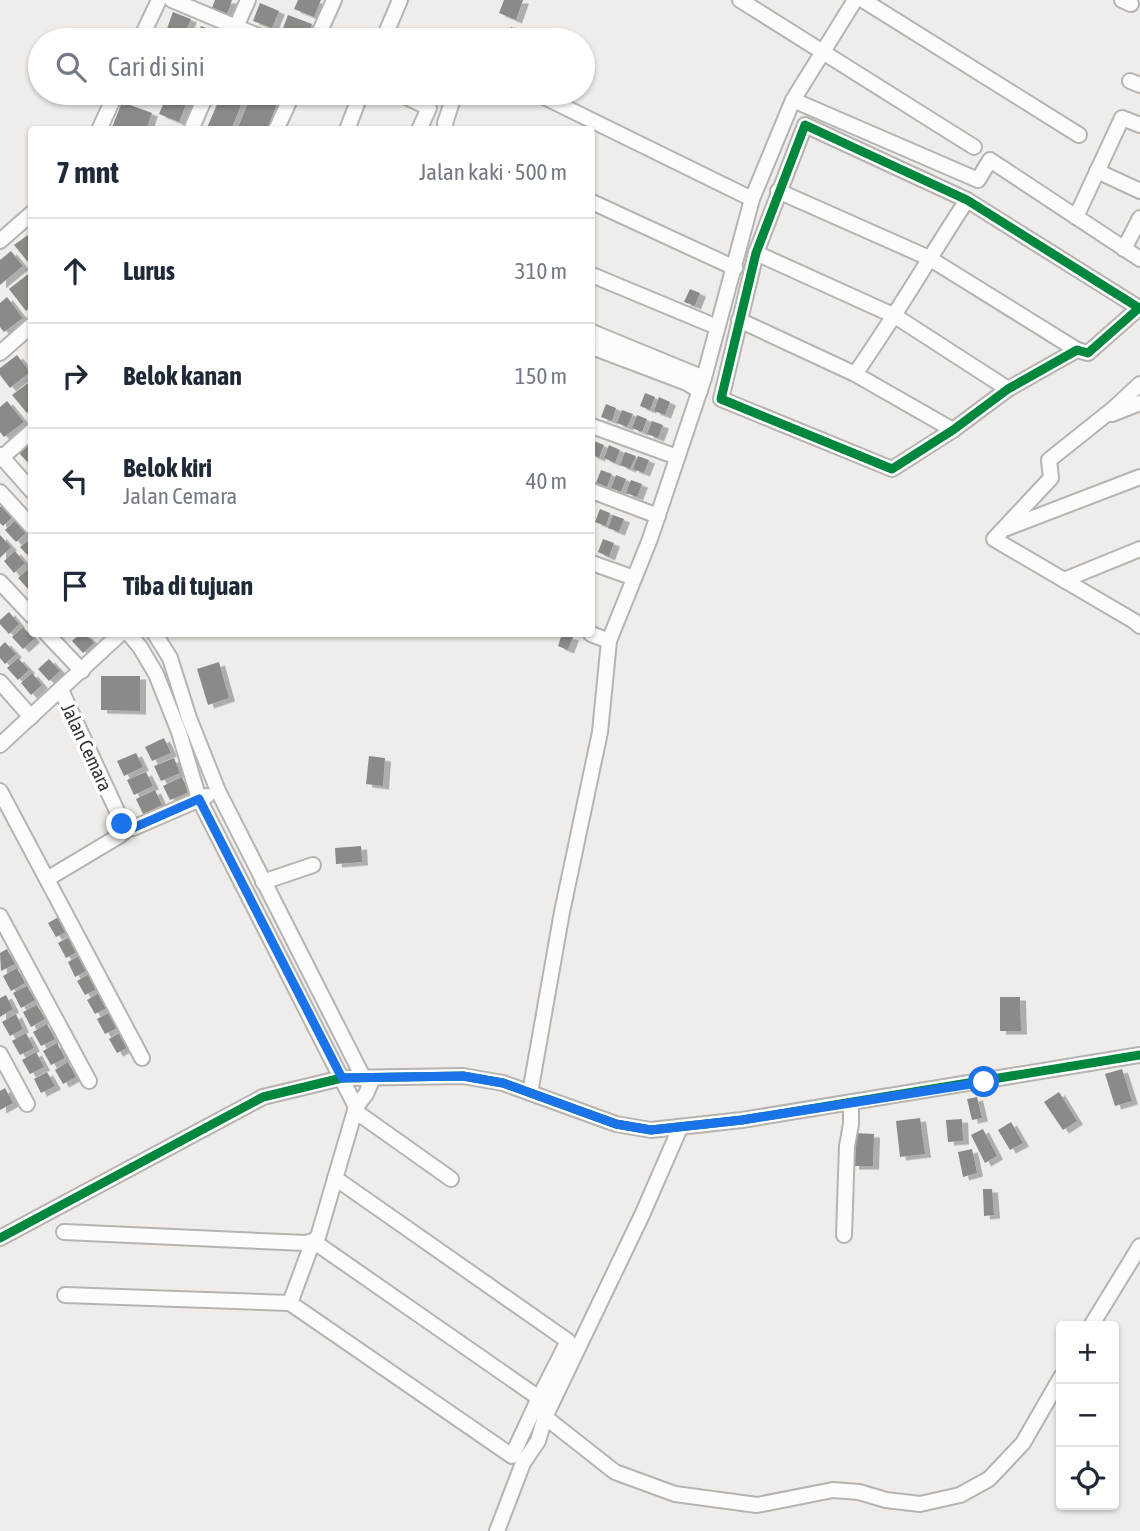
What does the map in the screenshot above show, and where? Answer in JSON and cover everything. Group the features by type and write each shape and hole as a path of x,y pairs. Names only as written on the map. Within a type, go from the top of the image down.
{"street":[{"path":"146,28 159,0"},
{"path":"172,0 222,28"},
{"path":"236,28 248,0"},
{"path":"321,28 334,0"},
{"path":"388,28 400,0"},
{"path":"740,0 974,147"},
{"path":"530,1093 562,912 600,732 609,641 658,516 702,384 736,268 752,200 793,100 855,0"},
{"path":"863,0 1079,135"},
{"path":"793,100 978,180 990,160 1140,259"},
{"path":"101,126 110,105"},
{"path":"193,126 202,105"},
{"path":"278,126 287,105"},
{"path":"349,126 357,105"},
{"path":"421,126 429,108 423,105"},
{"path":"447,126 452,105"},
{"path":"553,105 578,123"},
{"path":"1076,217 1122,118 1140,125"},
{"path":"778,191 929,258 1077,350 1088,352 1139,308 967,200 805,125 778,191 756,253 721,398 892,469 953,430 1008,389 1077,350"},
{"path":"595,131 752,200"},
{"path":"1097,171 1140,191"},
{"path":"856,374 967,200"},
{"path":"595,203 736,268"},
{"path":"0,241 28,216"},
{"path":"1124,248 1140,218"},
{"path":"756,253 895,316 1008,389"},
{"path":"595,276 735,338"},
{"path":"723,308 856,374 953,430"},
{"path":"0,353 28,328"},
{"path":"596,341 687,383 702,384"},
{"path":"1138,622 994,539 1051,478 1049,460 1140,384"},
{"path":"1100,419 1140,403"},
{"path":"595,427 677,457"},
{"path":"28,434 1,457 28,487"},
{"path":"1002,530 1140,477"},
{"path":"0,492 28,523"},
{"path":"595,492 658,516"},
{"path":"1064,580 1140,549"},
{"path":"595,564 634,578"},
{"path":"0,582 28,612"},
{"path":"595,636 609,641"},
{"path":"50,637 82,671"},
{"path":"0,745 117,637"},
{"path":"132,637 156,674 179,733 199,799 356,1109 451,1179"},
{"path":"140,647 152,637"},
{"path":"64,1232 306,1243 313,1241 318,1237 356,1109 366,1094 368,1079 263,882 218,791 189,719 170,659 157,637"},
{"path":"0,682 31,717"},
{"name":"Jalan Cemara","path":"61,690 122,824 128,828"},
{"path":"0,791 142,1058"},
{"path":"47,879 128,828 218,791"},
{"path":"263,882 313,865"},
{"path":"0,916 89,1080"},
{"path":"0,1054 27,1104"},
{"path":"0,1238 263,1097 342,1078 463,1076 503,1083 616,1124 651,1130 851,1102 1140,1055"},
{"path":"844,1235 851,1102"},
{"path":"497,1531 523,1463 538,1441 545,1417 642,1215 680,1128"},
{"path":"65,1295 289,1303 512,1456 568,1341 335,1178"},
{"path":"289,1303 313,1241"},
{"path":"313,1241 539,1398"},
{"path":"1094,1321 1140,1247"},
{"path":"545,1417 615,1472 676,1494 757,1504 833,1490 859,1492 886,1500 920,1504 960,1494 989,1479 1023,1443 1057,1384"}],"building":[{"path":"215,0 232,0 227,14 212,8"},
{"path":"298,0 321,0 314,17 294,9"},
{"path":"504,0 523,0 516,20 499,13"},
{"path":"260,3 279,11 272,28 253,21"},
{"path":"173,12 191,19 187,28 167,28"},
{"path":"288,15 312,24 310,28 283,28"},
{"path":"121,105 130,105 152,113 147,126 113,126"},
{"path":"163,105 186,105 179,122 159,114"},
{"path":"217,105 241,105 233,126 208,126"},
{"path":"247,105 276,105 269,126 239,126"},
{"path":"28,235 28,262 14,245"},
{"path":"11,251 23,266 0,285 0,260"},
{"path":"28,274 28,309 26,311 9,289"},
{"path":"690,289 700,293 695,306 684,302"},
{"path":"7,297 23,318 4,332 0,327 0,303"},
{"path":"17,355 28,369 28,374 10,388 0,375 0,368"},
{"path":"28,383 28,412 27,413 12,395"},
{"path":"645,393 655,397 650,410 640,406"},
{"path":"659,397 670,402 665,415 654,411"},
{"path":"7,401 24,422 4,437 0,432 0,407"},
{"path":"606,404 616,408 612,421 601,417"},
{"path":"622,410 633,414 627,427 617,423"},
{"path":"637,415 647,419 642,432 632,428"},
{"path":"652,421 663,425 658,438 647,434"},
{"path":"595,441 604,445 599,458 595,456"},
{"path":"28,442 28,463 17,451"},
{"path":"609,445 620,450 615,463 604,458"},
{"path":"625,452 636,456 630,469 620,465"},
{"path":"638,456 649,460 644,473 633,469"},
{"path":"601,470 612,474 607,487 596,483"},
{"path":"616,475 626,479 621,492 611,488"},
{"path":"631,480 642,484 637,497 626,493"},
{"path":"3,505 14,516 3,526 0,523 0,507"},
{"path":"600,509 610,513 606,526 595,522"},
{"path":"613,515 624,519 619,532 608,528"},
{"path":"16,520 27,532 16,542 5,530"},
{"path":"0,535 11,547 0,558"},
{"path":"603,539 614,543 609,557 598,552"},
{"path":"28,540 28,556 20,547"},
{"path":"15,551 25,563 14,573 4,561"},
{"path":"28,569 28,589 18,578"},
{"path":"9,612 19,624 9,634 0,624 0,620"},
{"path":"23,627 28,637 34,639 23,649 12,637"},
{"path":"77,637 88,637 94,643 83,653 72,641"},
{"path":"561,637 573,637 568,650 558,646"},
{"path":"5,642 16,654 5,664 0,658 0,647"},
{"path":"18,658 29,670 18,680 7,668"},
{"path":"49,659 60,671 49,681 38,669"},
{"path":"219,662 229,698 208,705 197,669"},
{"path":"32,673 42,685 31,695 21,683"},
{"path":"101,676 140,676 140,711 101,710"},
{"path":"164,738 171,753 152,761 145,747"},
{"path":"136,753 143,767 124,776 117,761"},
{"path":"369,756 385,758 383,786 366,784"},
{"path":"174,758 180,773 161,781 154,766"},
{"path":"146,772 153,786 134,795 127,780"},
{"path":"182,777 189,792 170,800 163,786"},
{"path":"155,790 162,805 143,814 136,799"},
{"path":"361,846 362,862 336,864 335,848"},
{"path":"62,915 70,930 56,937 48,923"},
{"path":"71,936 79,951 66,958 58,943"},
{"path":"7,949 15,964 1,971 0,953"},
{"path":"81,955 89,969 75,977 68,962"},
{"path":"17,968 25,983 11,991 3,976"},
{"path":"91,973 99,988 85,995 77,981"},
{"path":"27,986 35,1000 21,1008 13,993"},
{"path":"101,992 109,1007 95,1014 87,1000"},
{"path":"6,995 13,1009 0,1017 0,998"},
{"path":"1000,997 1020,997 1021,1031 1000,1031"},
{"path":"37,1005 45,1019 31,1027 23,1012"},
{"path":"111,1012 119,1027 105,1034 97,1019"},
{"path":"16,1014 23,1029 10,1036 2,1022"},
{"path":"47,1024 55,1039 41,1046 33,1032"},
{"path":"123,1031 131,1046 117,1053 109,1039"},
{"path":"26,1033 34,1048 20,1055 12,1041"},
{"path":"57,1043 65,1058 51,1065 43,1051"},
{"path":"36,1052 44,1067 30,1074 22,1060"},
{"path":"68,1062 76,1077 63,1084 55,1070"},
{"path":"1122,1069 1132,1101 1115,1106 1105,1074"},
{"path":"47,1072 55,1086 41,1093 34,1079"},
{"path":"5,1088 13,1103 0,1110 0,1091"},
{"path":"1059,1092 1077,1121 1063,1130 1044,1102"},
{"path":"977,1097 982,1118 972,1120 967,1099"},
{"path":"920,1118 925,1154 900,1157 896,1121"},
{"path":"962,1119 963,1141 948,1142 946,1120"},
{"path":"1011,1122 1023,1143 1010,1150 998,1130"},
{"path":"983,1129 997,1156 985,1163 971,1135"},
{"path":"854,1133 874,1134 873,1166 853,1166"},
{"path":"972,1149 977,1173 963,1177 958,1152"},
{"path":"983,1189 992,1189 994,1215 984,1216"}],"cycle path":[{"path":"805,125 967,200 1139,308 1088,353 1077,350 1008,389 953,430 892,469 721,399 756,253 805,125"},
{"path":"0,1238 263,1097 342,1078 463,1076 503,1083 616,1124 651,1130 742,1120 1140,1055"}],"route":[{"path":"122,824 133,828 199,799 342,1078 463,1076 503,1083 616,1124 651,1130 742,1120 984,1082"}]}
